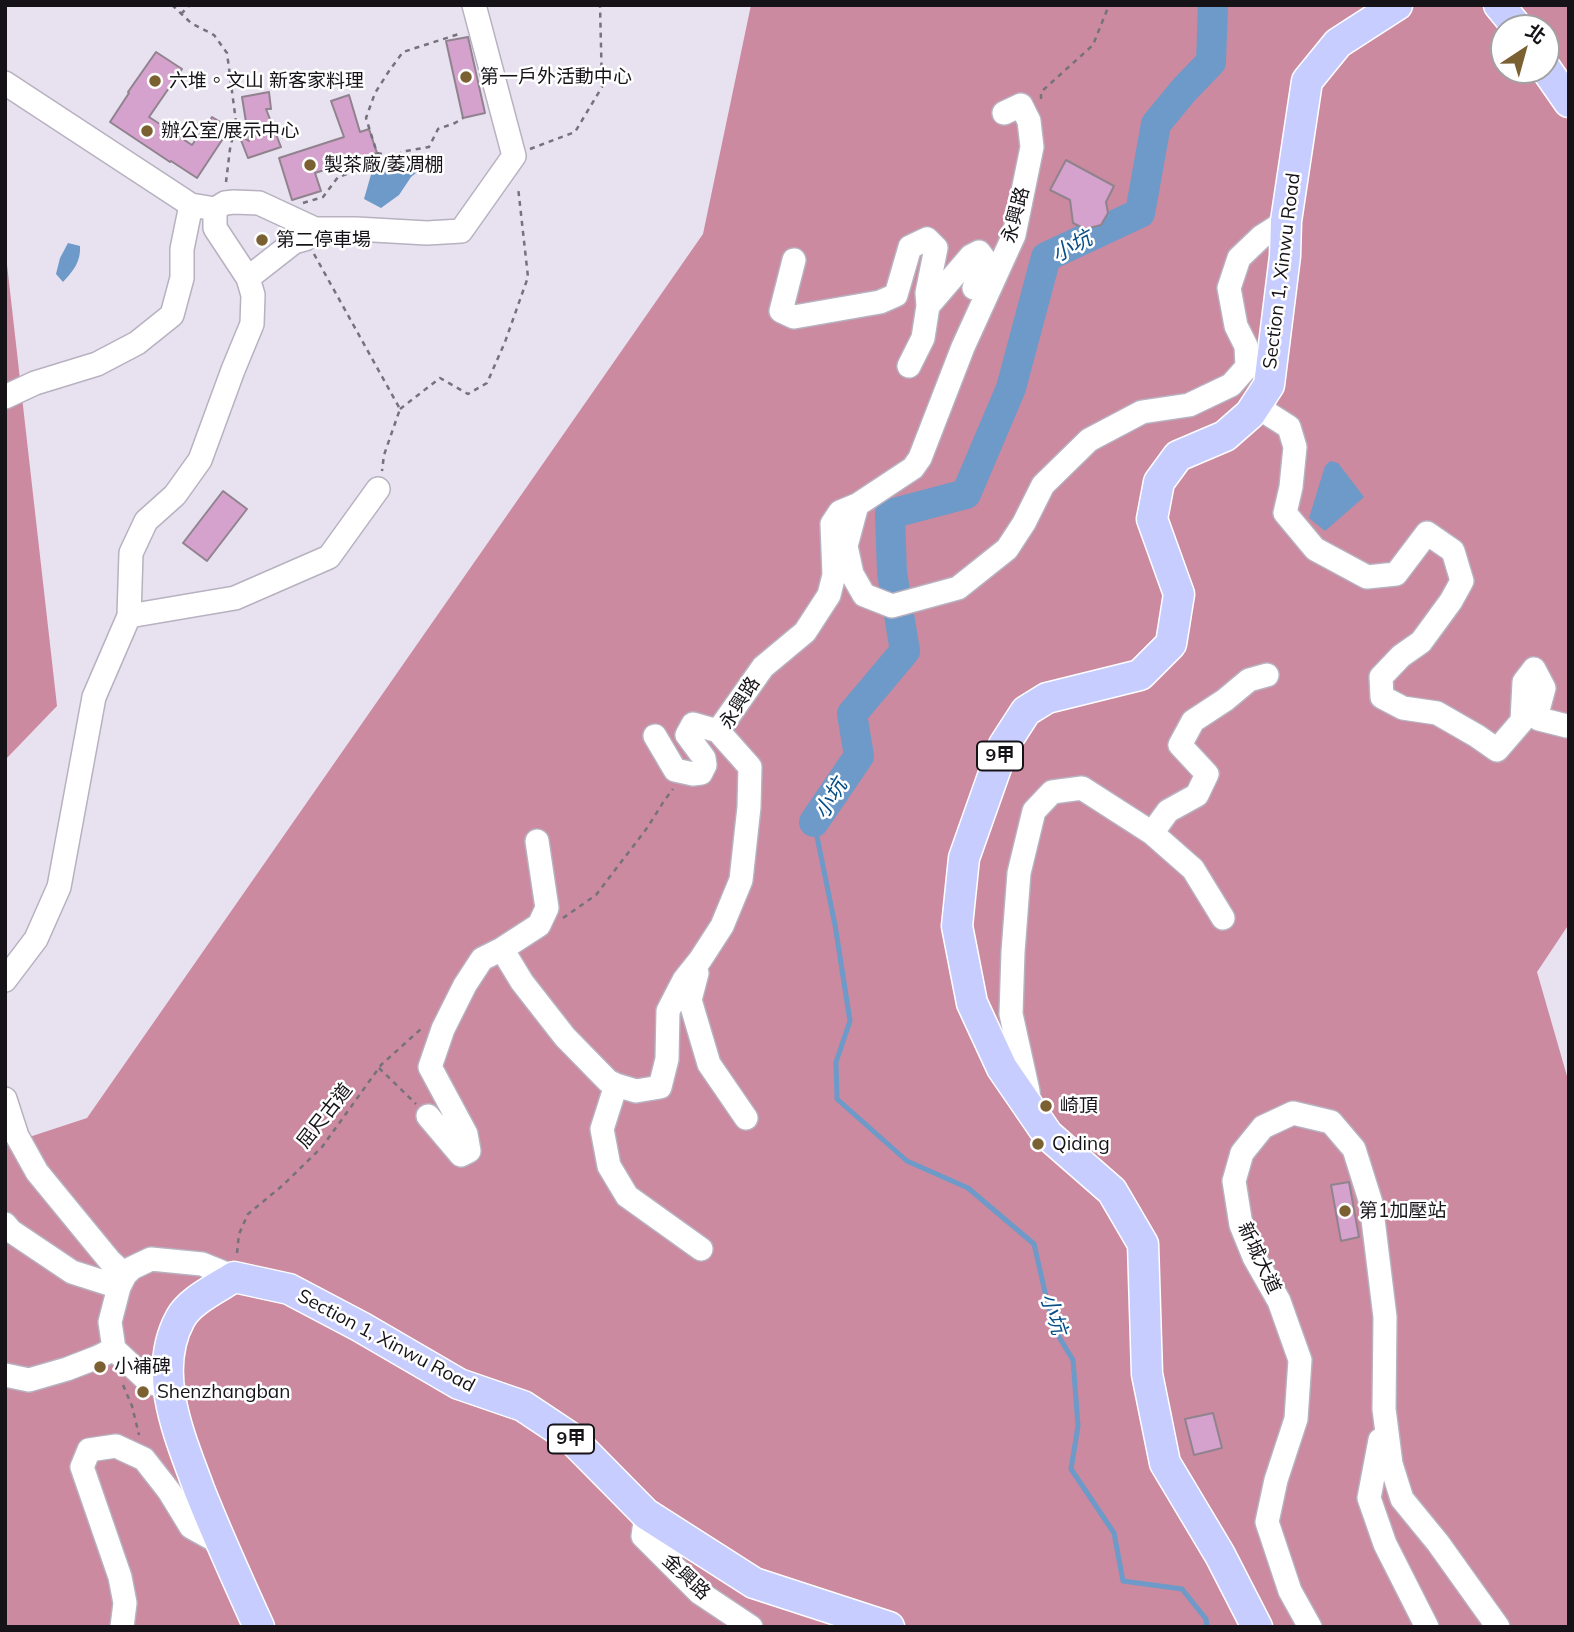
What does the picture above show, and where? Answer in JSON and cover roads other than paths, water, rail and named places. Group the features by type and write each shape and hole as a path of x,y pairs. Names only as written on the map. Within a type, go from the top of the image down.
{"main road":[{"name":"Section 1, Xinwu Road","path":"1257,1627 1220,1555 1165,1463 1147,1374 1143,1244 1112,1191 1048,1135 1002,1068 972,1003 957,926 964,858 1004,745 1026,711 1047,698 1140,675 1171,644 1179,593 1152,519 1159,482 1178,456 1225,436 1250,414 1269,385 1285,256 1286,221 1307,81 1338,43 1398,5"},
{"path":"1556,84 1569,102"},
{"name":"Section 1, Xinwu Road","path":"234,1277 289,1289 361,1326 459,1384 523,1406 571,1438 646,1514 754,1583 889,1627"},
{"path":"234,1277 200,1298 181,1317 169,1347 169,1390 178,1432 220,1543 259,1627"}],"street":[{"path":"5,83 191,205 259,203 316,229 427,233 461,231 514,156 474,5"},
{"name":"永興路","path":"615,1085 636,1091 660,1087 667,1059 668,1011 684,980 722,926 741,880 749,807 750,767 719,731 763,667 806,632 829,595 834,575 832,524 840,512 857,505 913,468 920,458 963,346 1014,235 1032,147 1030,121 1021,105 1004,113"},
{"path":"5,397 35,383 97,364 137,343 172,315 182,278 182,249 191,205"},
{"path":"5,980 36,939 59,887 94,697 129,616 131,553 146,521 175,495 200,460 252,324 253,295 248,278 215,228 220,206"},
{"path":"857,505 846,546 852,574 863,595 892,606 958,588 1007,549 1043,485 1089,440 1142,412 1189,405 1231,385 1247,368 1246,346 1236,326 1229,288 1239,258 1261,237 1286,221"},
{"path":"248,278 294,242 305,239"},
{"path":"794,260 781,311 794,317 880,302 896,295 910,247 928,239 936,248 927,293 928,306 923,338 909,366"},
{"path":"928,306 971,256 979,252 985,260 958,328 963,346"},
{"path":"1256,406 1289,428 1295,447 1285,513 1315,549 1367,578 1396,574 1427,533 1453,551 1462,581 1421,642 1401,656 1381,677 1382,697 1402,708 1437,713 1497,750 1521,721 1524,682 1534,668 1544,688 1537,714 1539,719 1567,726"},
{"path":"129,616 235,598 329,558 378,489"},
{"path":"1152,832 1168,811 1197,795 1207,774 1180,745 1193,721 1249,680 1267,676"},
{"path":"654,736 675,770 701,773 705,765 704,758 687,735 693,724 719,731"},
{"path":"1029,1107 1011,1014 1013,953 1019,873 1034,811 1052,792 1082,788 1152,832 1193,869 1223,918"},
{"path":"428,1116 461,1155 469,1151 466,1134 430,1067 443,1029 465,985 482,959 539,925 547,908 537,841"},
{"path":"502,949 522,982 565,1037 615,1085 602,1129 609,1166 627,1196 701,1249"},
{"path":"700,960 690,1000 709,1064 746,1118"},
{"path":"5,1099 17,1136 37,1172 110,1261 122,1281"},
{"name":"新城大道","path":"1310,1627 1290,1591 1267,1522 1276,1480 1296,1419 1300,1360 1279,1301 1254,1257 1241,1226 1234,1181 1242,1153 1263,1127 1293,1113 1331,1122 1354,1149 1371,1203 1385,1317 1384,1409 1391,1464 1402,1499 1438,1543 1498,1627"},
{"path":"5,1224 11,1231 72,1272 122,1281"},
{"path":"169,1390 147,1380 114,1349 110,1322 122,1281 132,1268 151,1259 202,1264 234,1277"},
{"path":"5,1375 29,1380 67,1369 114,1349"},
{"path":"1384,1409 1379,1453 1369,1498 1385,1545 1427,1627"},
{"path":"122,1627 125,1604 120,1577 82,1467 89,1450 116,1446 144,1459 169,1491 191,1527 220,1543"},
{"name":"金興路","path":"646,1514 643,1536 700,1593 751,1627"}],"water":[{"path":"429,154 427,164 411,177 399,195 381,208 364,199 372,171 407,156"},
{"path":"68,243 80,246 80,252 76,266 63,282 56,274"},
{"path":"1330,461 1338,463 1364,497 1325,531 1309,518 1325,466"}],"waterway":[{"name":"小坑","path":"814,822 859,756 852,714 905,651 892,573 890,514 966,494 1011,388 1046,257 1140,213 1156,124 1211,62 1213,5"},
{"name":"小坑","path":"814,822 835,925 850,1021 836,1062 837,1099 907,1161 968,1188 1034,1244 1053,1327 1073,1360 1078,1426 1071,1469 1114,1533 1123,1581 1182,1589 1206,1619 1207,1627"}],"place":[{"name":"第一戶外活動中心","path":"466,77"},
{"name":"六堆。文山 新客家料理","path":"155,81"},
{"name":"辦公室/展示中心","path":"147,131"},
{"name":"製茶廠/萎凋棚","path":"310,165"},
{"name":"第二停車場","path":"262,240"},
{"name":"崎頂","path":"1046,1106"},
{"name":"Qiding","path":"1038,1144"},
{"name":"第1加壓站","path":"1345,1211"},
{"name":"小補碑","path":"100,1367"},
{"name":"Shenzhangban","path":"143,1392"}]}
